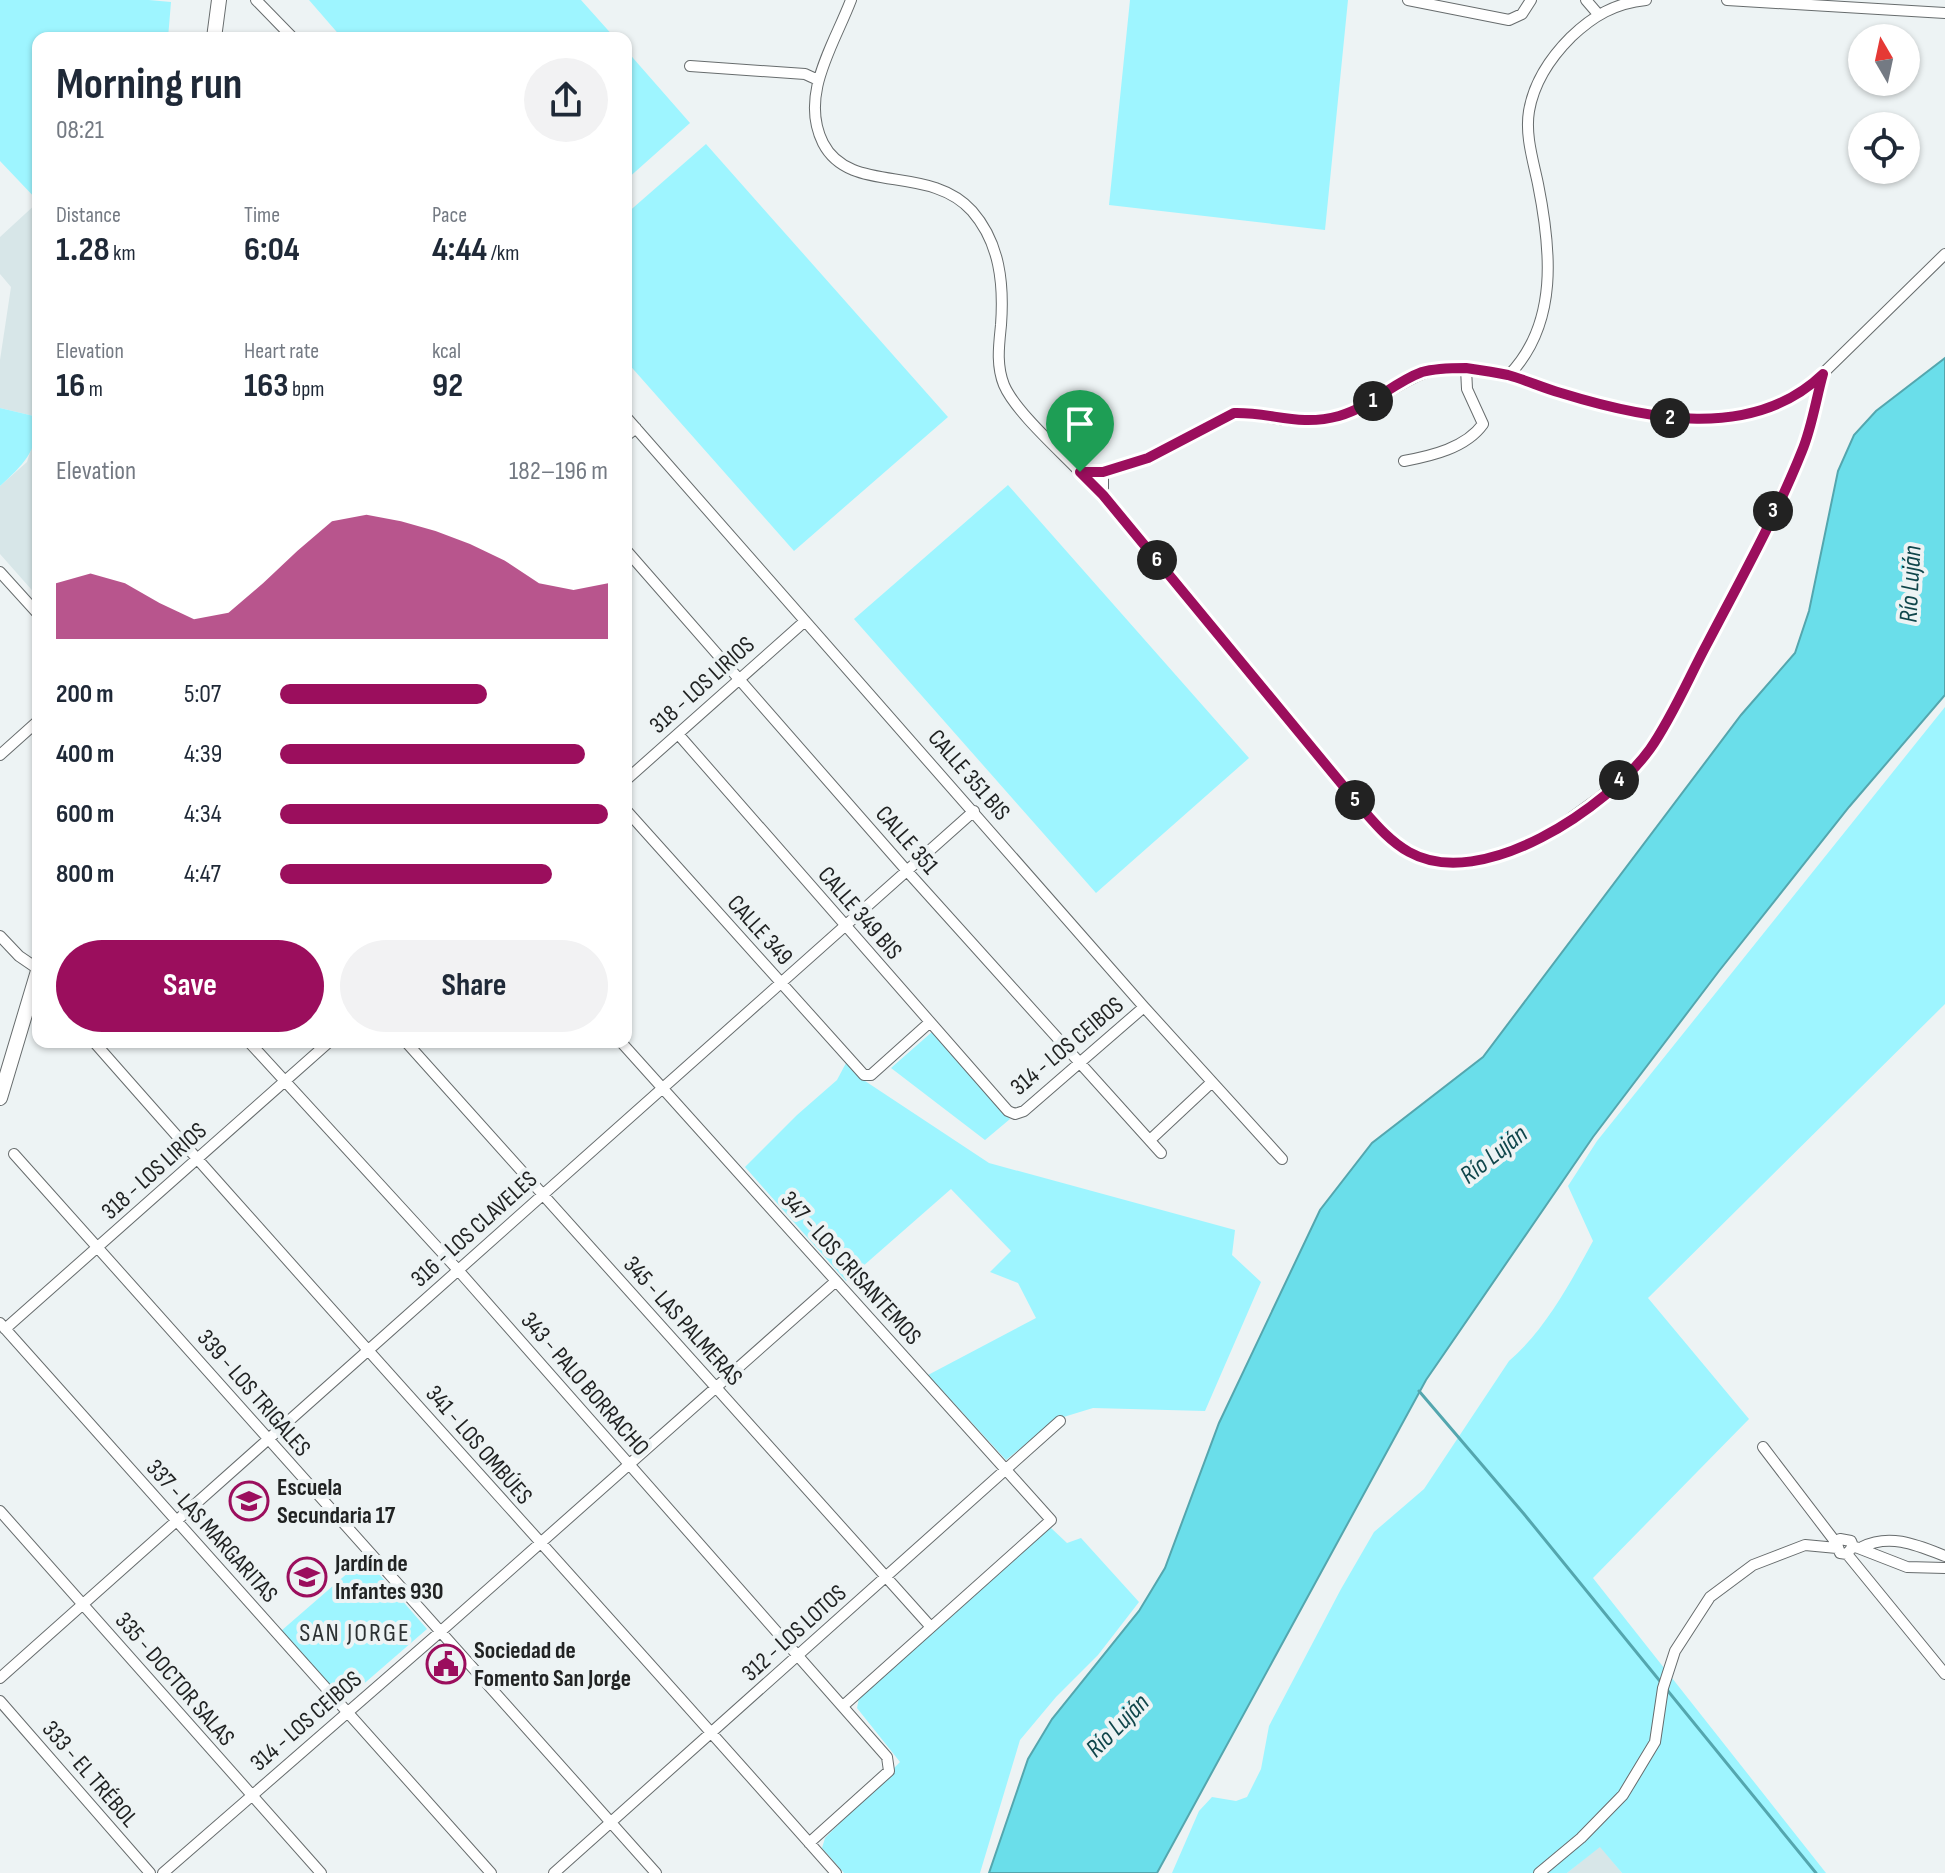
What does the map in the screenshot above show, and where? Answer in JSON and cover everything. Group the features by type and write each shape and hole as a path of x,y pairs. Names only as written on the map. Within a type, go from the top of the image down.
{"main road":[{"path":"215,32 219,0"},
{"path":"0,1098 32,1005"}],"street":[{"path":"851,0 813,98 815,121 823,144 835,160 868,176 919,181 938,188 970,208 992,241 1001,271 998,357 1004,385 1012,400 1103,495 1364,811 1409,853 1461,864 1516,851 1542,839 1600,797 1649,750 1741,579 1803,449 1823,374"},
{"path":"1408,0 1509,20 1522,14 1531,0"},
{"path":"1586,0 1598,14"},
{"path":"1509,375 1525,359 1535,340 1544,312 1547,287 1542,203 1529,140 1529,112 1534,91 1557,51 1598,14 1646,0"},
{"path":"1727,0 1945,13"},
{"path":"258,2 287,32"},
{"path":"690,66 793,73 818,80"},
{"path":"1080,472 1103,472 1172,448 1234,413 1287,420 1340,416 1368,405 1425,371 1466,368 1509,375 1559,393 1665,418 1705,419 1766,410 1792,399 1823,374 1945,254"},
{"path":"1404,461 1429,457 1456,445 1483,424 1469,396 1466,368"},
{"name":"CALLE 351 BIS","path":"632,424 1144,1007 1282,1159"},
{"path":"632,431 636,428"},
{"path":"1103,472 1103,495"},
{"name":"CALLE 351","path":"632,557 907,871 1161,1153"},
{"path":"0,572 32,607"},
{"name":"318 - LOS LIRIOS","path":"632,775 805,621"},
{"path":"0,755 32,726"},
{"name":"CALLE 349 BIS","path":"678,734 929,1023 1008,1111 1015,1114"},
{"name":"316 - LOS CLAVELES","path":"0,1678 974,811"},
{"name":"CALLE 349","path":"632,817 864,1075 871,1075 929,1023"},
{"path":"0,936 32,966"},
{"name":"314 - LOS CEIBOS","path":"1015,1114 1024,1111 1144,1007"},
{"name":"341 - LOS OMBÚES","path":"99,1048 836,1873"},
{"name":"343 - PALO BORRACHO","path":"254,1048 458,1270 887,1757 889,1771 809,1843"},
{"name":"318 - LOS LIRIOS","path":"3,1326 99,1247 322,1048"},
{"name":"345 - LAS PALMERAS","path":"411,1048 930,1626"},
{"name":"347 - LOS CRISANTEMOS","path":"626,1048 1051,1520 930,1626"},
{"path":"1150,1140 1212,1082"},
{"name":"339 - LOS TRIGALES","path":"14,1154 656,1873"},
{"name":"314 - LOS CEIBOS","path":"163,1873 836,1281"},
{"name":"337 - LAS MARGARITAS","path":"3,1326 491,1873"},
{"name":"312 - LOS LOTOS","path":"554,1873 1060,1421"},
{"path":"1763,1447 1840,1553 1887,1540 1901,1541 1945,1556"},
{"name":"335 - DOCTOR SALAS","path":"0,1511 321,1873"},
{"path":"1539,1873 1581,1838 1623,1795 1655,1742 1664,1684 1675,1651 1710,1597 1753,1565 1805,1545 1837,1546"},
{"path":"1854,1549 1907,1567 1945,1568"},
{"path":"1854,1549 1945,1674"},
{"path":"843,1706 930,1626"},
{"name":"333 - EL TRÉBOL","path":"0,1701 150,1873"}],"shaded area":[{"path":"0,0 171,2 168,32 32,32 32,195 0,161"},
{"path":"309,0 581,0 610,32 337,32"},
{"path":"1130,0 1348,0 1325,230 1109,205"},
{"path":"632,57 690,123 632,175"},
{"path":"706,144 948,417 794,551 632,368 632,209"},
{"path":"32,208 32,416 0,408 0,360 11,287 0,274 0,237"},
{"path":"0,408 32,416 32,448 16,471 0,486"},
{"path":"32,447 32,590 0,554 0,486 27,462"},
{"path":"1008,485 1249,758 1096,893 854,619"},
{"path":"1945,707 1945,1004 1648,1298 1749,1419 1593,1578 1826,1873 1622,1873 1600,1847 1567,1873 1172,1873 1199,1811 1212,1797 1236,1801 1247,1797 1261,1769 1269,1726 1374,1532 1424,1489 1509,1361 1546,1320 1575,1273 1593,1241 1568,1186 1597,1141"},
{"path":"932,1032 1010,1119 985,1140 891,1068"},
{"path":"846,1063 859,1077 989,1163 1235,1230 1232,1255 1261,1282 1205,1411 1093,1408 1057,1419 1006,1460 928,1375 1036,1318 1018,1283 990,1272 1011,1251 951,1189 846,1281 745,1167 837,1080"},
{"path":"1050,1527 1067,1543 1081,1538 1139,1602 1098,1655 1056,1697 1020,1740 980,1873 844,1873 822,1848 825,1838 900,1762 857,1708 859,1698"},
{"name":"SAN JORGE","path":"365,1558 427,1629 344,1701 281,1631"},
{"path":"1600,1846 1622,1873 1567,1873"}],"water":[{"name":"Río Luján","path":"1945,358 1945,695 1849,807 1593,1137 1426,1380 1157,1873 989,1873 1028,1759 1052,1719 1139,1611 1165,1568 1219,1423 1320,1210 1372,1143 1483,1057 1741,715 1795,653 1809,611 1838,471 1854,435 1876,411"}],"waterway":[{"path":"1419,1391 1524,1514 1816,1873"}],"place":[{"name":"Escuela Secundaria 17","path":"249,1501"},
{"name":"Jardín de Infantes 930","path":"307,1577"},
{"name":"Sociedad de Fomento San Jorge","path":"446,1664"}],"district":[{"name":"SAN JORGE","path":"355,1633"}],"route":[{"path":"1466,368 1509,375 1599,404 1665,418 1705,419 1766,410 1792,399 1823,374 1803,449 1741,579 1649,750 1600,797 1542,839 1516,851 1461,864 1409,853 1390,838 1364,811 1103,495 1080,472 1103,472 1148,458 1234,413 1287,420 1340,416 1368,405 1425,371 1466,368"}]}
